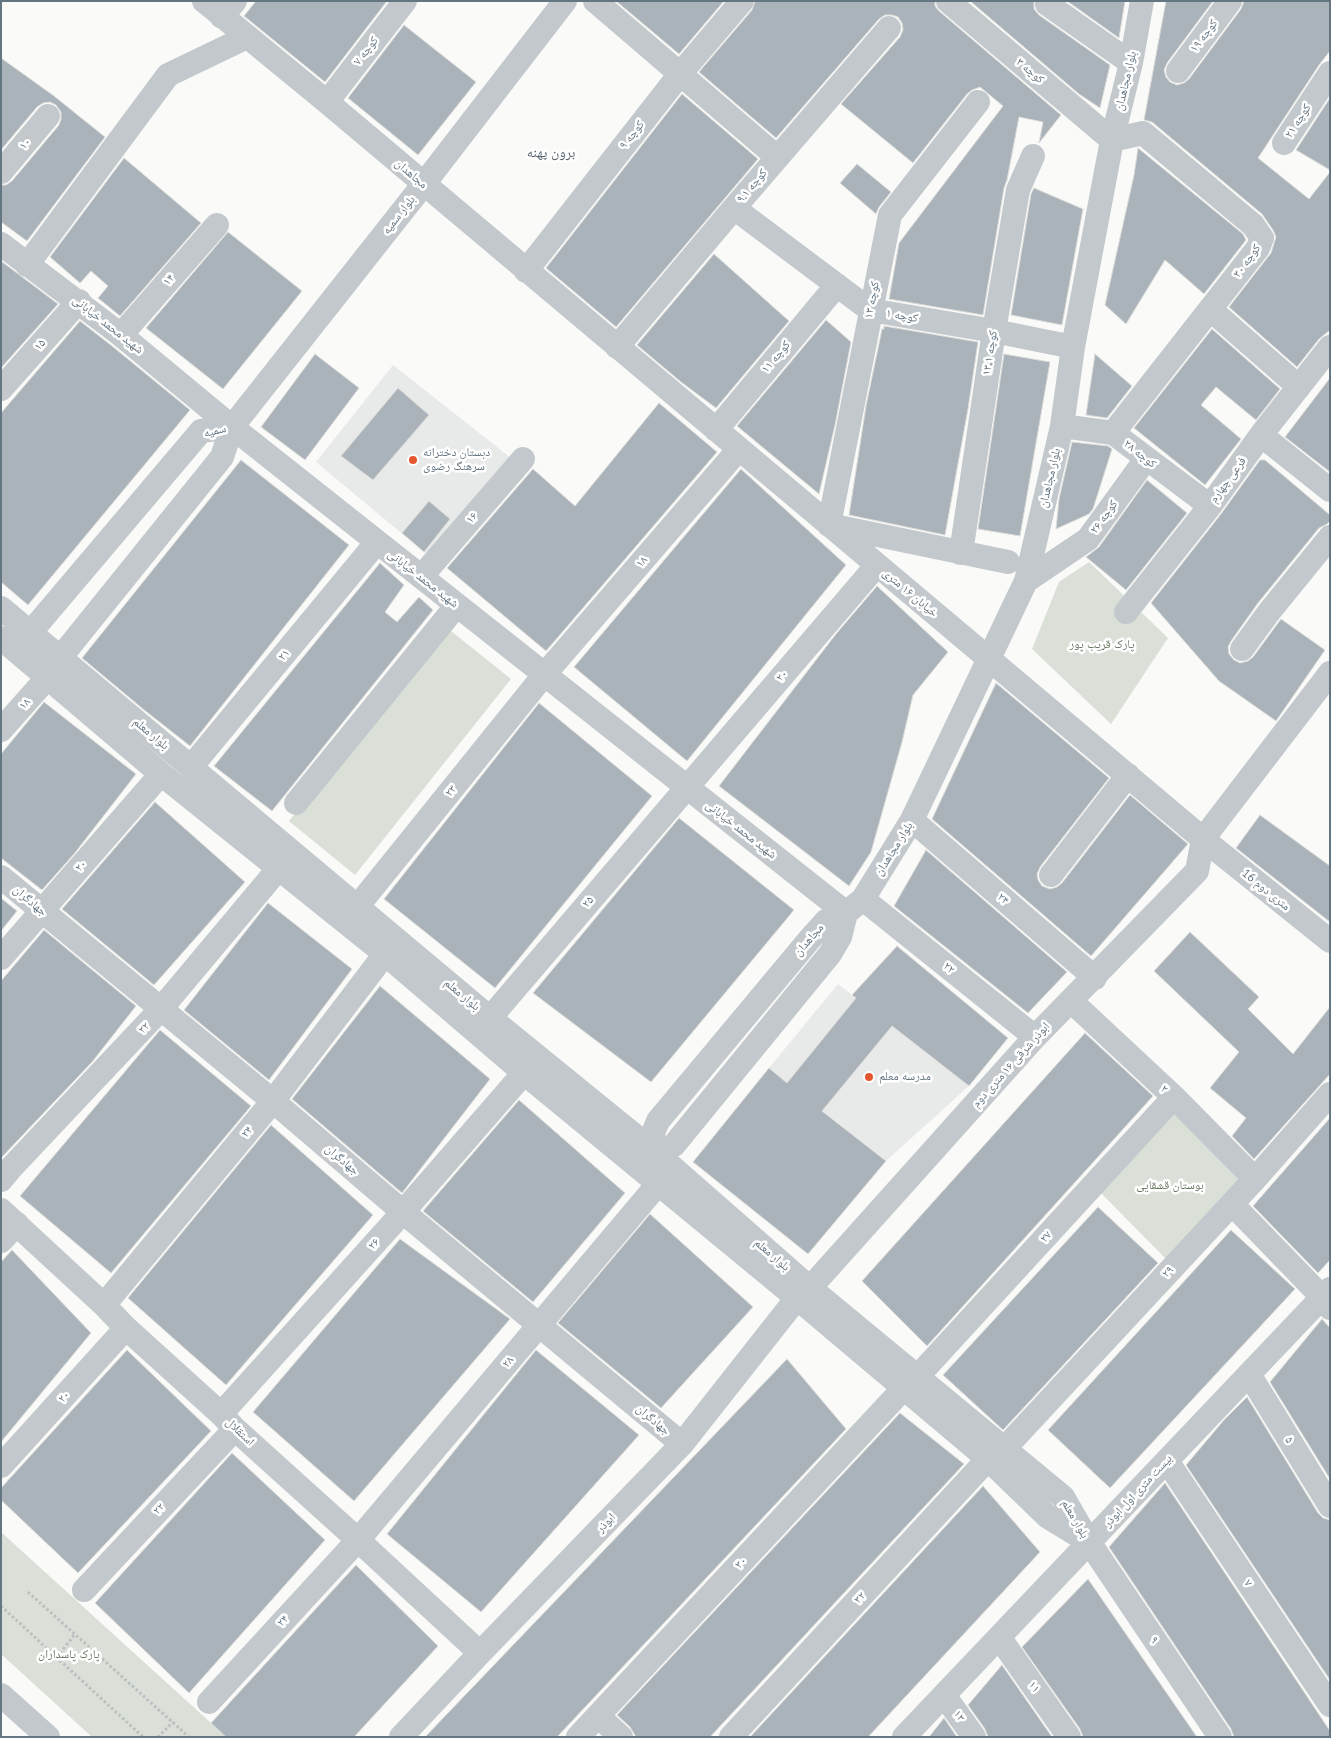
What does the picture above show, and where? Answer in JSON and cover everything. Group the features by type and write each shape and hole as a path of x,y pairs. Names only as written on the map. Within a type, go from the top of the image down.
{"street":[{"name":"مجاهدان","path":"204,1 229,9 247,37 327,102 617,347"},
{"name":"کوچه ۷","path":"327,102 405,1"},
{"name":"بلوار سمیه","path":"232,427 424,184 565,1"},
{"path":"594,1 777,157"},
{"name":"کوچه ۹","path":"526,271 680,74 742,1"},
{"name":"کوچه ۳","path":"948,1 1112,140"},
{"path":"1049,1 1047,4 1132,64"},
{"name":"بلوار مجاهدان","path":"854,906 912,820 1026,581 1062,426 1072,347 1112,140 1132,64 1142,1"},
{"name":"کوچه ۱۹","path":"1178,71 1230,1"},
{"name":"کوچه ۹.۱","path":"617,347 777,157 889,28"},
{"path":"27,264 168,76 247,37"},
{"name":"کوچه ۲۱","path":"1284,144 1330,73"},
{"name":"کوچه ۱۳","path":"829,525 890,215 978,102"},
{"name":"۱۰","path":"1,172 48,116"},
{"name":"کوچه ۳۰","path":"1112,140 1143,134 1253,226 1262,238 1258,248 1113,433"},
{"name":"کوچه ۱۳.۱","path":"961,553 994,331 1018,190 1033,156"},
{"name":"کوچه ۱","path":"734,208 870,310 994,331 1072,347"},
{"name":"۱۴","path":"121,335 217,225"},
{"name":"شهید محمد خیابانی","path":"1,244 79,301 232,427 686,787 854,906"},
{"name":"کوچه ۱۱","path":"716,430 837,285"},
{"name":"۱۵","path":"1,389 79,301"},
{"path":"1210,309 1299,387"},
{"name":"خیابان ۱۶ متری","path":"617,347 1203,839"},
{"name":"فرعی چهارم","path":"1126,612 1210,506 1261,435 1330,347"},
{"name":"کوچه ۲۸","path":"1062,426 1113,433 1210,506"},
{"name":"سمیه","path":"16,641 201,431 232,427 222,457 54,667"},
{"path":"1261,435 1330,490"},
{"name":"۱۸","path":"544,675 739,449"},
{"name":"۱۶","path":"421,577 523,459"},
{"name":"کوچه ۲۶","path":"1026,581 1088,539 1146,459"},
{"path":"829,525 1008,562"},
{"path":"1242,648 1330,537"},
{"name":"۲۱","path":"191,768 377,542"},
{"name":"۲۰","path":"686,787 877,565"},
{"path":"296,803 457,605"},
{"name":"بلوار معلم","path":"1,608 16,641 191,768 324,893 385,954 524,1073 647,1161 658,1184 804,1293"},
{"name":"بلوار معلم","path":"54,667 161,774 279,868 324,893 357,907 490,1018 647,1161 996,1454 1048,1517 1089,1542"},
{"name":"۱۸","path":"1,730 54,667"},
{"path":"1203,839 1330,673"},
{"name":"۲۳","path":"357,907 544,675"},
{"name":"۲۰","path":"1,958 161,774"},
{"path":"1051,875 1128,775"},
{"name":"۲۵","path":"490,1018 686,787"},
{"name":"۲۴","path":"912,820 1094,978"},
{"name":"16 متری دوم","path":"1203,839 1330,941"},
{"name":"ابوذر شرقی ۱۶ متری دوم","path":"804,1293 1035,1037 1197,871 1203,839"},
{"name":"۲۲","path":"1,1180 160,1010 279,868"},
{"name":"جهادگران","path":"1,877 160,1010 273,1101 403,1212 682,1444"},
{"name":"مجاهدان","path":"647,1161 653,1133 658,1121 826,921 854,906"},
{"name":"۲۲","path":"854,906 1035,1037"},
{"name":"۲۴","path":"104,1305 273,1101 385,954"},
{"name":"۲","path":"1071,1001 1174,1097 1255,1179"},
{"name":"۲۶","path":"228,1421 403,1212 524,1073"},
{"name":"۲۹","path":"996,1454 1232,1204 1330,1094"},
{"name":"۲۷","path":"911,1382 1174,1097"},
{"name":"۲۸","path":"358,1540 658,1184"},
{"path":"1232,1204 1327,1298"},
{"path":"1,1241 9,1217"},
{"name":"استقلال","path":"9,1217 104,1305 126,1328 480,1653"},
{"name":"ابوذر","path":"402,1737 480,1653 682,1444 804,1293"},
{"name":"بیست متری اول ابوذر","path":"904,1737 1166,1460 1249,1374 1327,1298"},
{"name":"۲۰","path":"1,1466 126,1328"},
{"name":"۵","path":"1249,1374 1330,1506"},
{"name":"۳۰","path":"578,1737 911,1382"},
{"name":"۲۲","path":"84,1590 228,1421"},
{"name":"۳۲","path":"731,1737 996,1454"},
{"name":"۷","path":"1166,1460 1330,1705"},
{"name":"۲۴","path":"209,1702 358,1540"},
{"name":"۹","path":"1089,1542 1220,1737"},
{"name":"۱۱","path":"999,1637 1069,1737"},
{"name":"۱۳","path":"944,1694 974,1737"},
{"path":"1,1695 48,1737"},
{"path":"598,1716 620,1737"}],"path":[{"path":"28,1592 190,1737"},
{"path":"1,1606 143,1737"},
{"path":"57,1657 76,1634"},
{"path":"158,1737 173,1722"}],"shaded area":[{"name":"دبستان دخترانه سرهنگ رضوی","path":"393,365 511,458 430,557 316,462"},
{"name":"مدرسه معلم","path":"838,984 969,1086 886,1161 769,1068"}],"green space":[{"name":"پارک قریب پور","path":"1089,562 1168,638 1111,724 1032,649 1059,582"},
{"path":"446,627 511,679 355,875 289,821"},
{"name":"بوستان قشقایی","path":"1175,1111 1239,1180 1166,1259 1100,1192"},
{"name":"پارک پاسداران","path":"1,1532 226,1737 92,1737 1,1654"}],"building":[{"path":"256,1 387,1 325,82 244,16"},
{"path":"616,1 724,1 679,54"},
{"path":"755,1 935,1 935,6 939,11 1061,115 1039,143 1043,122 1019,117 1004,188 983,315 889,299 899,243 1003,106 980,87 972,90 913,163 841,104 900,37 903,30 902,23 898,17 885,15 879,19 776,138 699,72 752,10"},
{"path":"970,1 1034,1 1034,9 1039,15 1110,65 1100,108 1079,94"},
{"path":"1067,1 1125,1 1119,38"},
{"path":"1166,1 1213,1 1167,63 1164,70 1170,82 1177,85 1189,79 1241,9 1244,1 1330,1 1330,51 1258,158 1309,199 1330,172 1330,330 1319,339 1297,367 1229,307 1271,253 1276,237 1273,230 1262,214 1152,122 1144,120"},
{"path":"404,25 476,82 418,155 348,98"},
{"path":"1,58 54,96 105,137 27,241 1,222 1,185 6,185 12,181 59,125 61,112 56,105 50,102 43,103 37,107 1,150"},
{"path":"682,94 758,159 616,327 546,268"},
{"path":"1330,98 1330,170 1296,150"},
{"path":"1138,148 1243,234 1246,240 1204,294 1165,260 1126,324 1105,305 1134,175"},
{"path":"124,158 201,223 120,316 98,298 108,286 91,271 80,283 50,257"},
{"path":"857,164 891,192 876,214 840,183"},
{"path":"1034,188 1083,209 1062,325 1011,315 1031,194"},
{"path":"228,232 302,291 223,389 146,328"},
{"path":"714,254 789,321 716,408 637,345"},
{"path":"1,261 58,304 1,368"},
{"path":"826,320 851,342 819,494 737,426"},
{"path":"80,321 190,410 28,605 1,582 1,413"},
{"path":"884,326 978,342 945,535 849,515 866,406"},
{"path":"1212,329 1280,389 1256,420 1216,387 1201,405 1241,439 1205,485 1134,428"},
{"path":"315,354 359,388 305,460 261,427"},
{"path":"1004,354 1050,362 1020,536 978,529"},
{"path":"1095,354 1132,386 1107,418 1086,415"},
{"path":"1330,378 1330,472 1285,437"},
{"path":"398,388 429,415 373,480 341,456"},
{"path":"659,403 717,452 546,651 447,568 533,469 575,506"},
{"path":"1072,442 1108,446 1112,449 1093,509 1089,514 1056,529 1059,499"},
{"path":"241,460 349,545 190,746 82,658"},
{"path":"1260,460 1265,460 1330,515 1330,521 1319,528 1258,603 1228,647 1229,654 1234,660 1240,663 1248,661 1281,619 1325,650 1276,721 1219,681 1151,603 1221,514"},
{"path":"741,469 846,565 687,761 574,667"},
{"path":"1147,480 1187,513 1126,590 1086,557 1099,547"},
{"path":"429,501 450,519 424,552 402,533"},
{"path":"380,563 404,585 385,612 397,622 419,597 433,610 272,811 214,766"},
{"path":"877,586 948,652 913,695 902,742 871,852 849,886 719,786 836,634"},
{"path":"996,683 1109,778 1040,867 1037,874 1042,886 1050,889 1062,883 1130,795 1188,844 1091,956 932,819"},
{"path":"44,702 136,774 74,854 42,890 1,858 1,754"},
{"path":"539,703 652,796 495,988 384,899"},
{"path":"155,802 245,882 154,985 62,909"},
{"path":"1260,815 1330,866 1330,922 1236,848"},
{"path":"679,818 794,910 651,1082 533,993"},
{"path":"926,850 1067,972 1028,1013 894,906"},
{"path":"1,898 17,911 1,931"},
{"path":"268,903 352,969 269,1080 184,1010"},
{"path":"44,930 136,1006 92,1062 1,1158 1,981"},
{"path":"1190,932 1259,997 1248,1009 1293,1054 1330,1007 1330,1074 1254,1159 1232,1136 1246,1118 1210,1088 1239,1052 1154,971"},
{"path":"897,946 1008,1038 969,1086 892,1026 822,1111 886,1161 808,1254 693,1162 769,1068 787,1083 856,998 852,995"},
{"path":"380,986 490,1079 402,1193 292,1099"},
{"path":"160,1030 251,1106 111,1273 20,1196"},
{"path":"1085,1033 1153,1096 927,1346 862,1281"},
{"path":"519,1100 625,1193 533,1302 423,1211"},
{"path":"1330,1118 1330,1260 1318,1273 1253,1206"},
{"path":"271,1125 373,1215 226,1385 128,1298"},
{"path":"1098,1207 1158,1263 1003,1430 943,1375"},
{"path":"650,1214 753,1307 661,1408 558,1323"},
{"path":"1231,1230 1295,1289 1110,1488 1048,1430"},
{"path":"400,1239 510,1319 354,1501 253,1412"},
{"path":"12,1250 91,1333 1,1442 1,1262"},
{"path":"1322,1319 1330,1328 1330,1479 1270,1382"},
{"path":"127,1350 211,1431 78,1573 1,1500 1,1488"},
{"path":"536,1350 639,1435 481,1612 387,1534"},
{"path":"787,1359 846,1429 557,1737 425,1737"},
{"path":"1247,1397 1318,1513 1323,1518 1330,1520 1330,1680 1186,1465 1224,1420"},
{"path":"900,1413 964,1464 710,1737 636,1737 630,1727 617,1715"},
{"path":"232,1453 325,1540 189,1693 95,1603"},
{"path":"1165,1483 1330,1731 1330,1737 1234,1737 1231,1729 1109,1547"},
{"path":"983,1486 1040,1552 868,1737 750,1737"},
{"path":"356,1565 438,1646 354,1737 226,1737 211,1723"},
{"path":"1088,1579 1197,1737 1083,1737 1080,1729 1022,1647"},
{"path":"1002,1665 1052,1737 988,1737 985,1729 968,1705"},
{"path":"944,1718 957,1737 929,1737"}],"place":[{"name":"دبستان دخترانه سرهنگ رضوی","path":"413,460"},
{"name":"مدرسه معلم","path":"869,1077"}],"district":[{"name":"برون پهنه","path":"551,153"}]}
